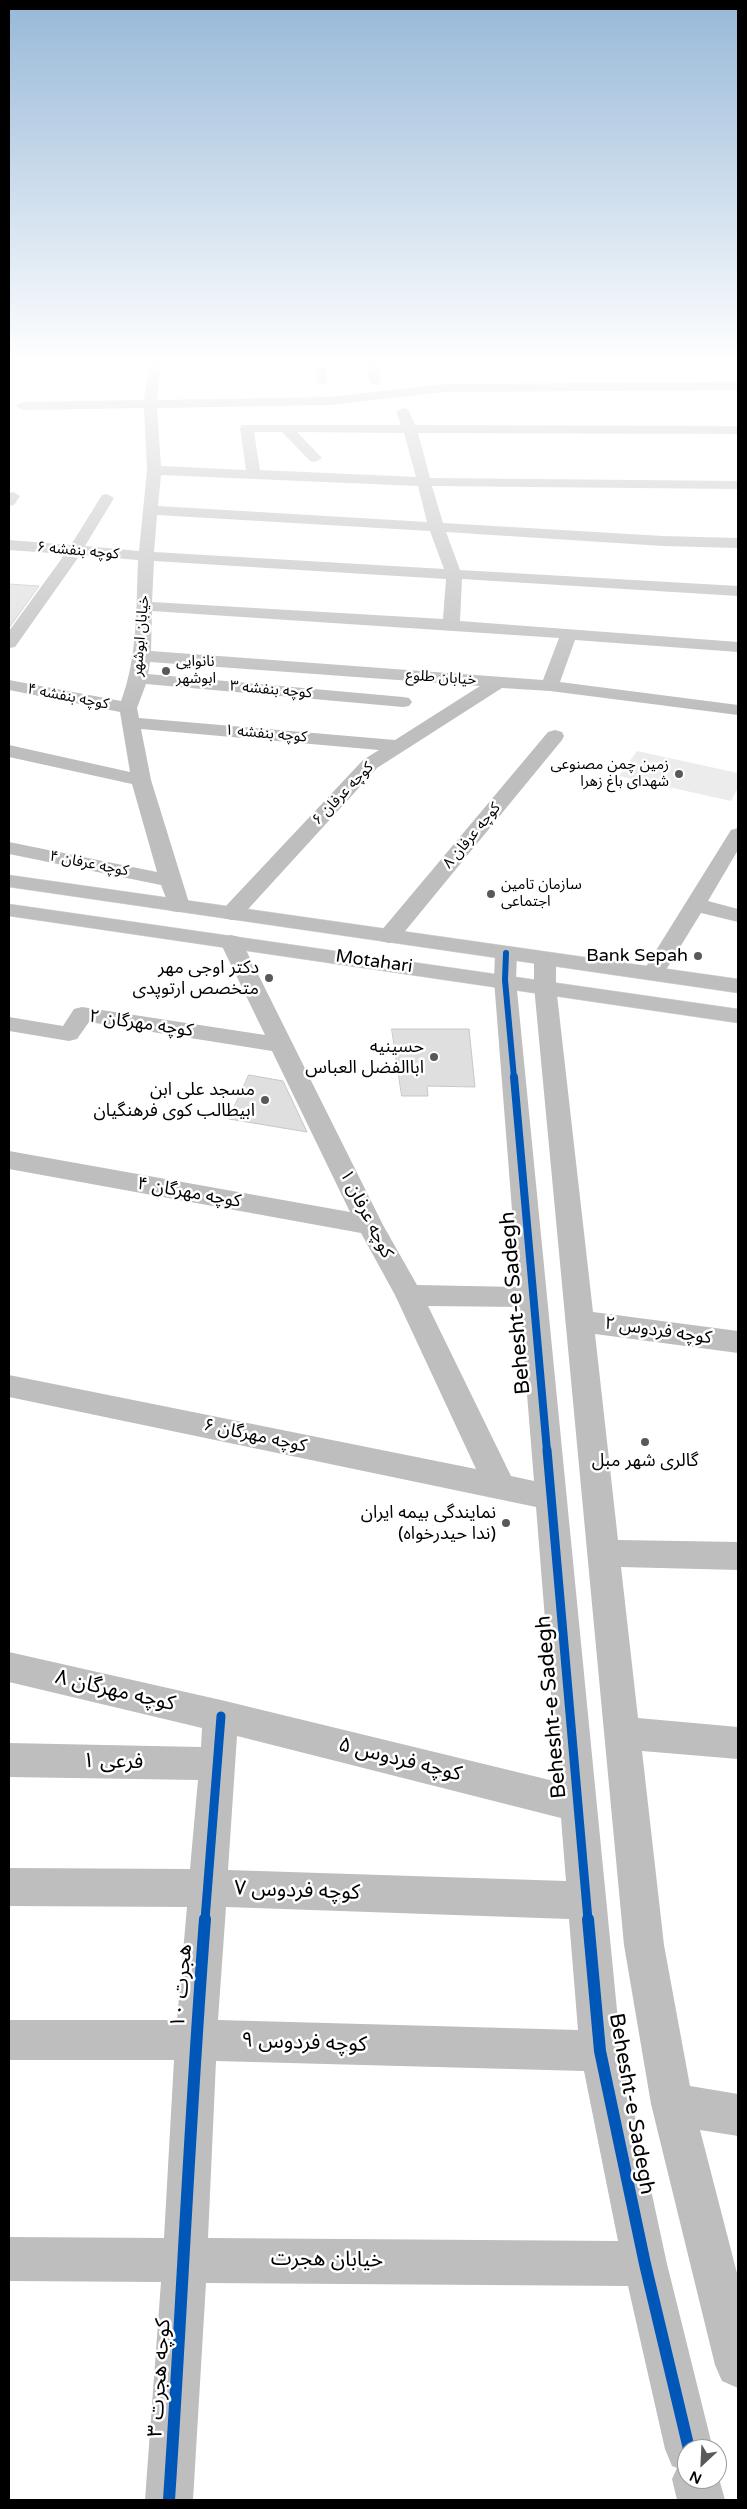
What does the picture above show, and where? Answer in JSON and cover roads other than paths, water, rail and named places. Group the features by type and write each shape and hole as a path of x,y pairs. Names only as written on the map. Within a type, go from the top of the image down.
{"street":[{"name":"خیابان ابوشهر","path":"153,476 146,556 142,656 130,716 141,780 170,881 180,906"},
{"path":"280,476 423,482 738,485"},
{"path":"422,476 436,527 454,574 451,625"},
{"path":"9,643 75,551 107,498"},
{"path":"150,510 663,541 738,543"},
{"name":"کوچه بنفشه ۶","path":"9,545 146,556 738,591"},
{"path":"144,606 451,625 738,647"},
{"path":"550,686 569,634"},
{"name":"خیابان طلوع","path":"142,656 550,686 738,710"},
{"name":"کوچه بنفشه ۳","path":"139,678 404,702"},
{"name":"کوچه عرفان ۶","path":"232,914 370,764 500,682"},
{"name":"کوچه بنفشه ۴","path":"9,685 130,716"},
{"name":"کوچه بنفشه ۱","path":"130,716 279,735 401,746"},
{"path":"270,757 279,735"},
{"name":"کوچه عرفان ۸","path":"389,936 555,736"},
{"path":"9,752 141,780"},
{"path":"653,973 738,835"},
{"name":"کوچه عرفان ۴","path":"9,848 170,881"},
{"name":"Motahari","path":"9,881 389,936 505,967"},
{"path":"694,904 738,916"},
{"name":"Motahari","path":"9,910 231,942 545,972 738,1016"},
{"name":"کوچه عرفان ۱","path":"231,942 370,1225 409,1295 500,1487"},
{"name":"Behesht-e Sadegh","path":"505,967 549,1497 579,1805 600,2051 645,2264 687,2439"},
{"path":"545,972 578,1320 644,1945 672,2104 738,2365"},
{"name":"Motahari","path":"545,972 653,973 738,986"},
{"name":"کوچه مهرگان ۲","path":"9,1024 69,1034 82,1014 282,1045"},
{"name":"کوچه مهرگان ۴","path":"9,1160 370,1225"},
{"path":"526,1214 568,1215"},
{"path":"409,1295 533,1297"},
{"name":"کوچه فردوس ۲","path":"578,1320 738,1342"},
{"name":"کوچه مهرگان ۶","path":"9,1386 549,1497"},
{"path":"604,1553 738,1556"},
{"name":"کوچه مهرگان ۸","path":"9,1667 220,1716"},
{"name":"کوچه فردوس ۵","path":"220,1716 579,1805"},
{"name":"هجرت ۱۰","path":"185,2259 196,2040 220,1716"},
{"path":"623,1733 738,1743"},
{"name":"فرعی ۱","path":"9,1760 217,1764"},
{"name":"کوچه فردوس ۷","path":"9,1887 208,1888 586,1901"},
{"name":"کوچه فردوس ۹","path":"9,2040 196,2040 600,2051"},
{"path":"672,2104 738,2116"},
{"name":"خیابان هجرت","path":"9,2259 645,2264"},
{"name":"کوچه هجرت ۳","path":"170,2500 185,2259"}],"place":[{"name":"نانوایی ابوشهر","path":"166,671"},
{"name":"زمین چمن مصنوعی شهدای باغ زهرا","path":"679,774"},
{"name":"سازمان تامین اجتماعی","path":"491,894"},
{"name":"Bank Sepah","path":"698,956"},
{"name":"دکتر اوجی مهر متخصص ارتوپدی","path":"269,978"},
{"name":"حسینیه اباالفضل العباس","path":"434,1057"},
{"name":"مسجد علی ابن ابیطالب کوی فرهنگیان","path":"265,1100"},
{"name":"گالری شهر مبل","path":"645,1442"},
{"name":"نمایندگی بیمه ایران (ندا حیدرخواه)","path":"506,1523"}]}
